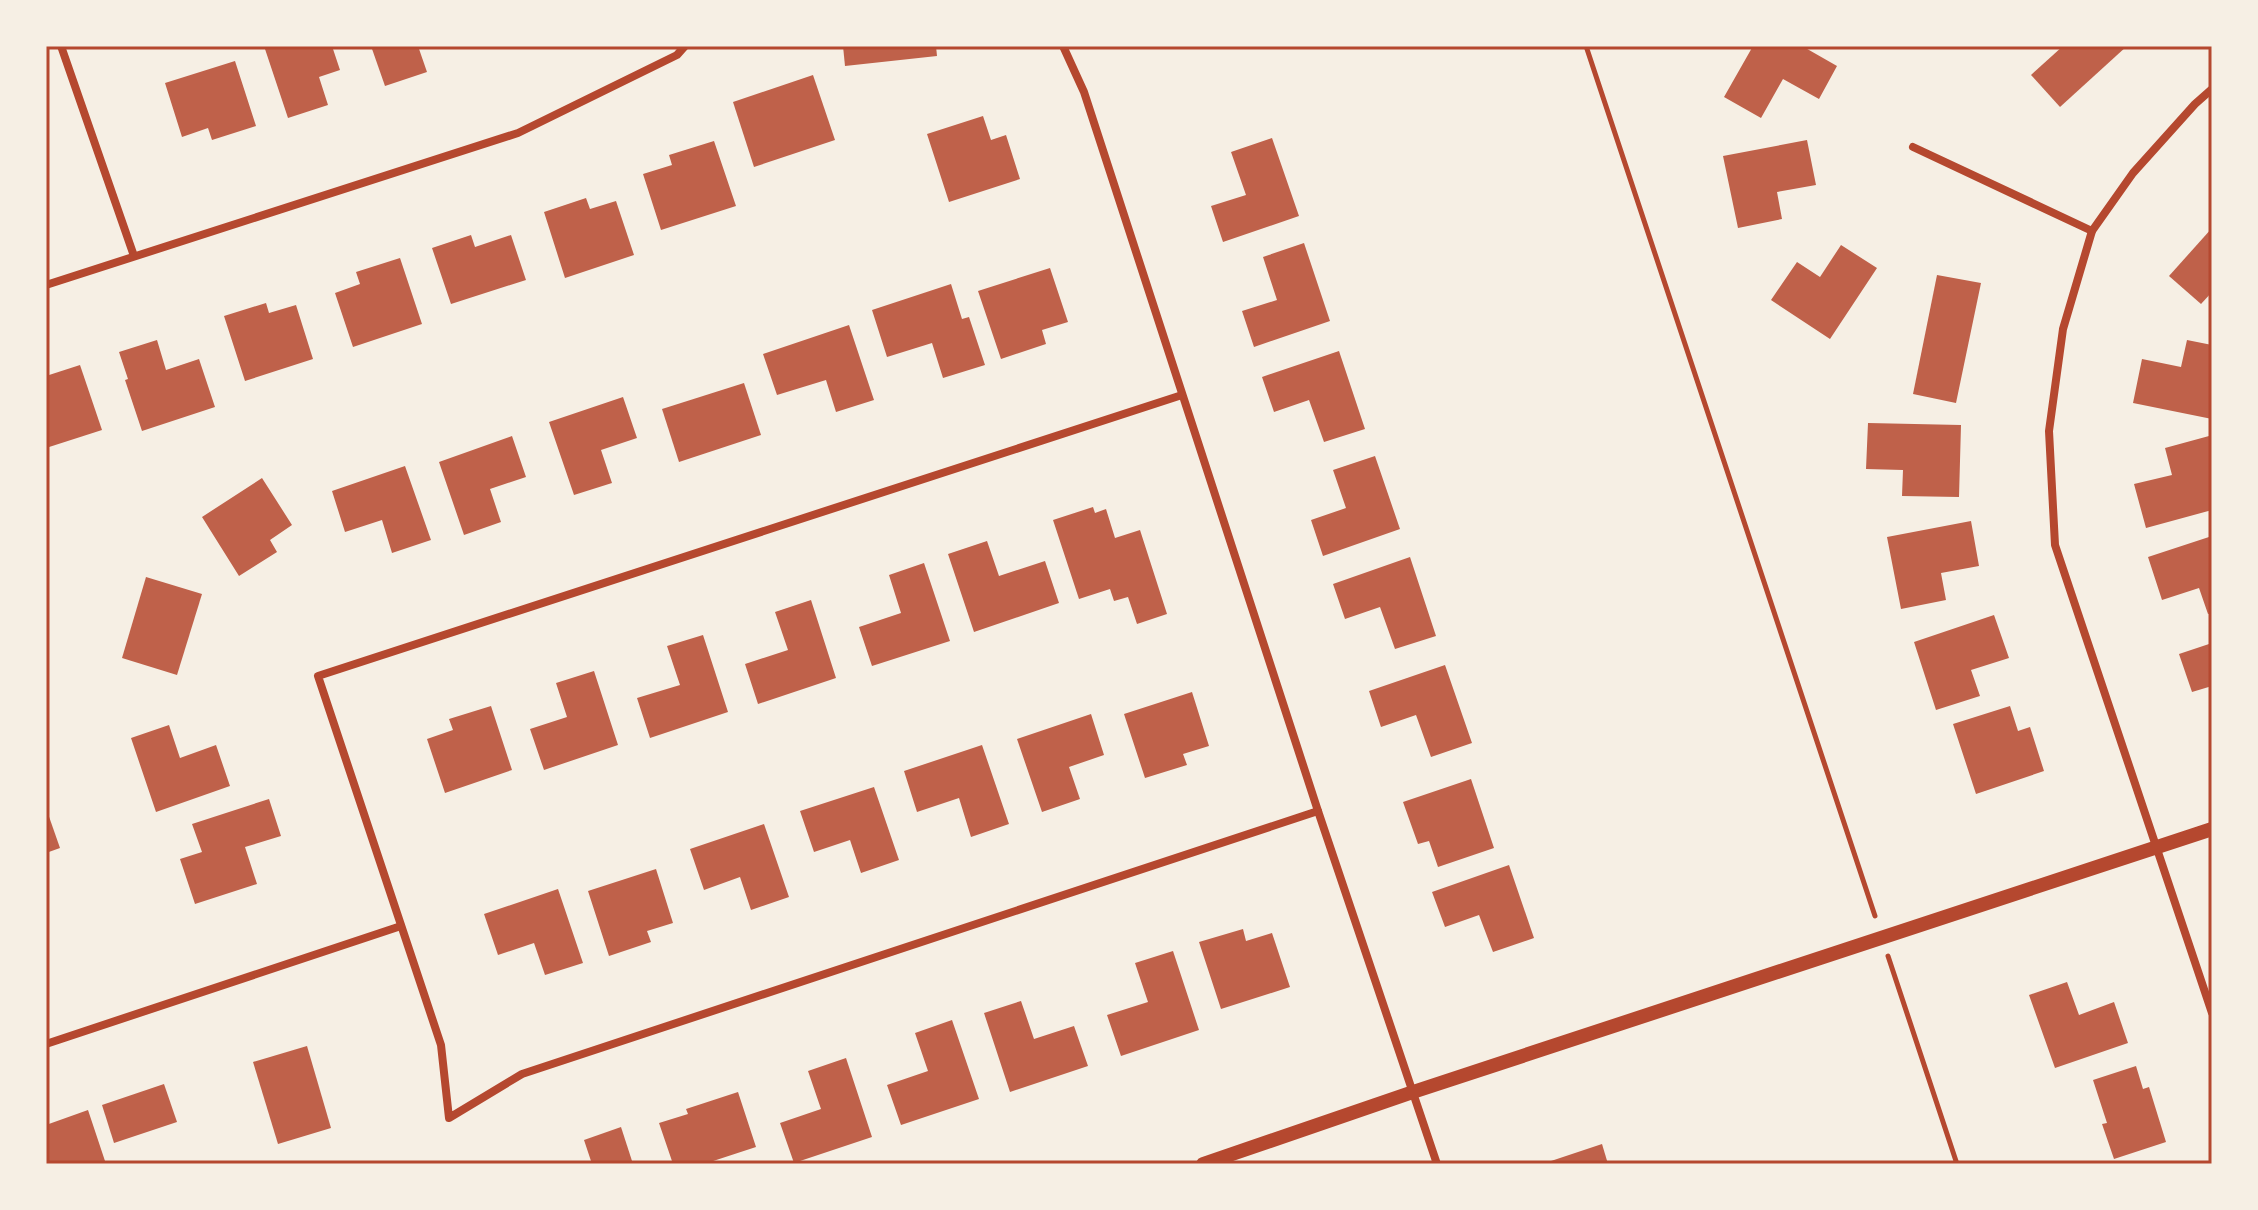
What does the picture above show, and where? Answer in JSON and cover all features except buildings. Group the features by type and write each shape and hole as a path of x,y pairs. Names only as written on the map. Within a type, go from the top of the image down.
{"street":[{"path":"61,46 134,256"},
{"path":"46,285 518,133 677,55 685,46"},
{"path":"1063,46 1084,92 1318,811 1437,1164"},
{"path":"2212,89 2133,173 2092,231 2063,329 2049,431 2055,545 2212,1013"},
{"path":"1913,147 2092,231"},
{"path":"1182,395 318,676 441,1045 449,1118 522,1074 1318,811"},
{"path":"1203,1164 2212,829"},
{"path":"46,1044 401,926"}],"path":[{"path":"1586,46 1957,1164"}]}
